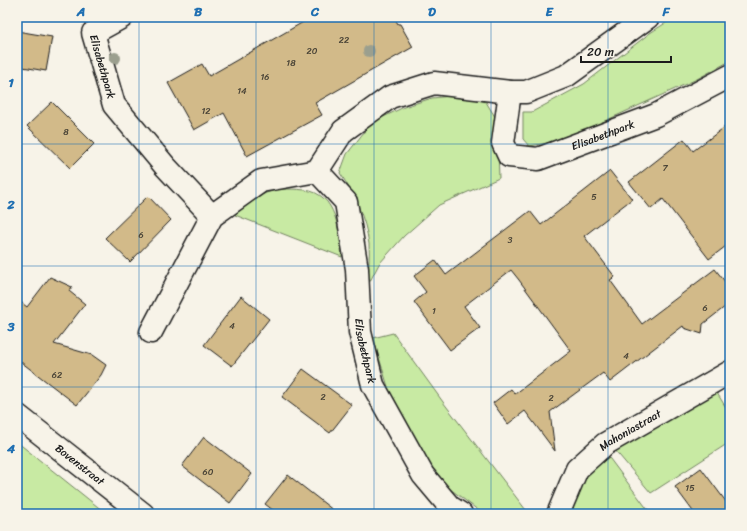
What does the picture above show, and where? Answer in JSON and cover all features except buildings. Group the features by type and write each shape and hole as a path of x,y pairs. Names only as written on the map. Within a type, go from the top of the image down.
{"street":[{"name":"Elisabethpark","path":"122,17 93,33 114,105 165,166 212,216"},
{"path":"151,332 212,216 261,181 317,171 344,132 390,96 434,83 510,92 526,92 566,76 648,17"},
{"name":"Elisabethpark","path":"510,92 503,143 509,156 538,159 656,115 730,76"},
{"name":"Elisabethpark","path":"317,171 346,202 357,268 360,332 373,384 423,475 450,507 461,514"},
{"name":"Mahoniastraat","path":"558,514 577,469 605,444 730,372"},
{"name":"Bovenstraat","path":"17,415 143,514"}],"green space":[{"path":"675,17 730,17 730,61 697,79 561,141 529,146 523,139 523,112 532,112 584,84 650,33"},
{"path":"460,95 486,102 497,120 499,178 439,205 404,236 379,264 368,285 369,244 365,225 355,198 340,173 347,154 371,123 404,107 432,98"},
{"path":"280,189 305,190 316,193 324,198 334,215 342,257 235,215 241,204 266,193"},
{"path":"393,333 443,402 529,514 483,514 445,485 428,461 389,390 373,338"},
{"path":"717,393 730,414 730,442 651,493 614,449"},
{"path":"17,442 103,511 103,514 17,514"},
{"path":"607,455 651,514 568,514 581,475"}]}
